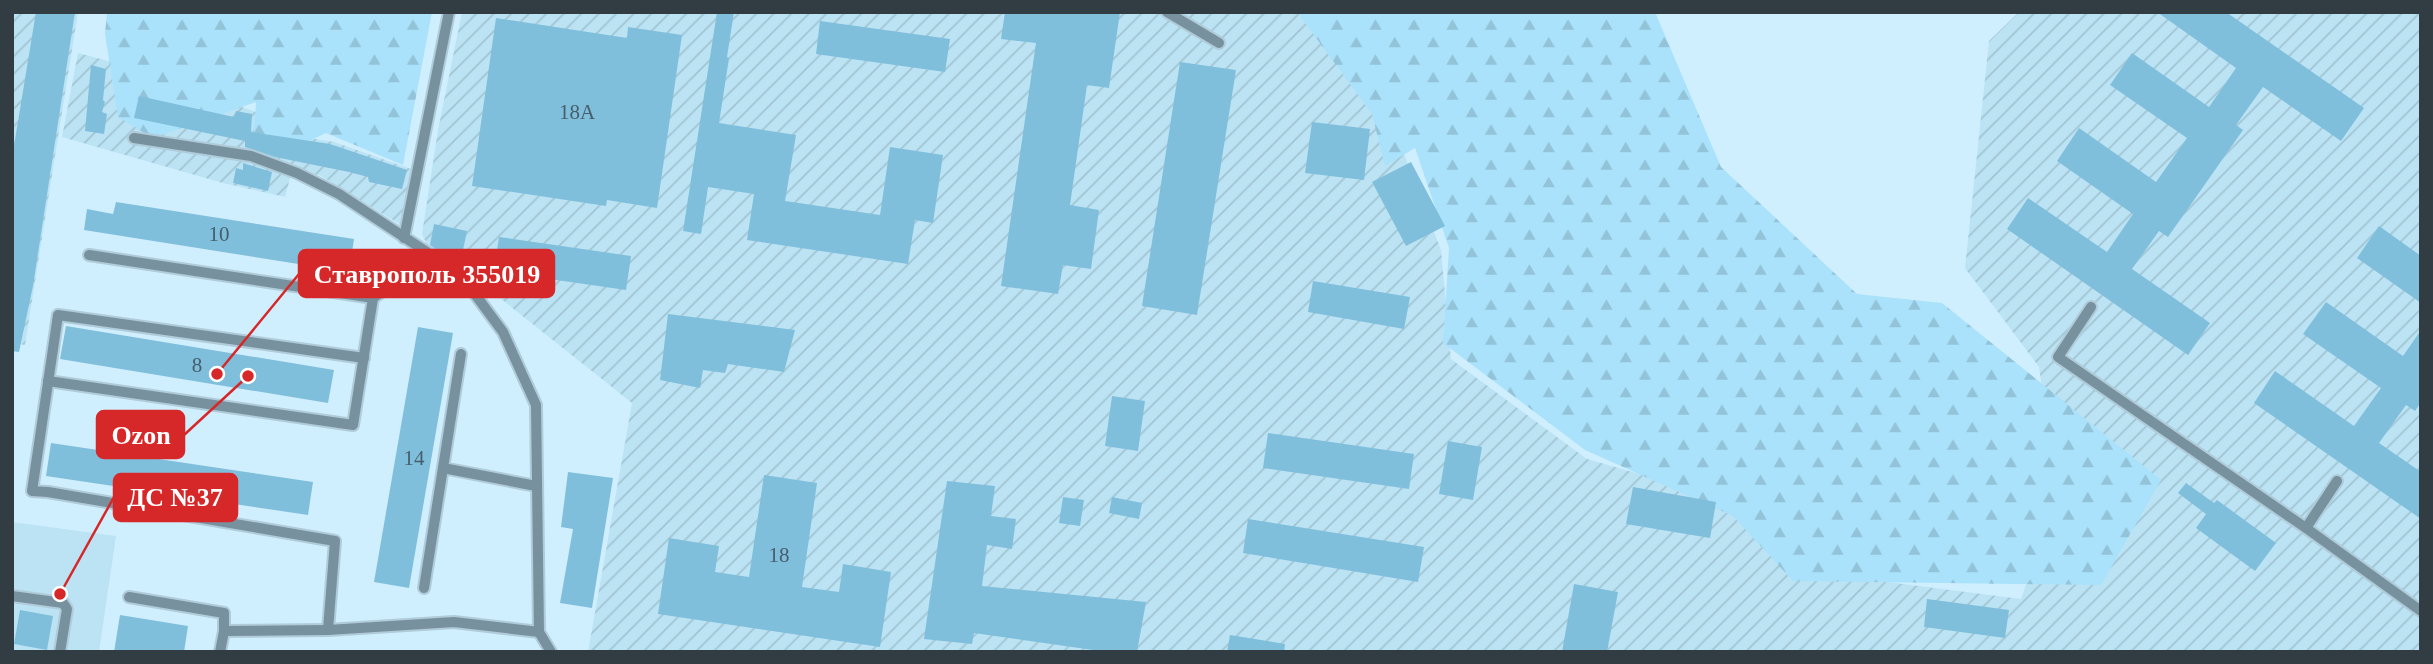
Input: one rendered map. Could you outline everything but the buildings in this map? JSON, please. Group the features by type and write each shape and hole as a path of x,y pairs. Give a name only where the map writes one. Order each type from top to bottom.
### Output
{"lane":[{"path":"404,237 449,12"},
{"path":"1167,12 1219,43"},
{"path":"134,138 251,156 297,173 339,194 460,274 503,332 536,405 539,632 551,652"},
{"path":"89,255 373,298 413,270 460,274"},
{"path":"48,381 353,425 373,298"},
{"path":"2091,307 2058,358 2306,528 2421,611"},
{"path":"328,630 335,541 32,491 58,315 364,358"},
{"path":"424,588 461,354"},
{"path":"443,468 536,486"},
{"path":"2306,528 2337,481"},
{"path":"12,596 63,603 67,608 60,652"},
{"path":"129,597 224,613 220,652"},
{"path":"224,631 328,630 454,622 539,632"}],"shaded area":[{"path":"12,12 78,12 25,345 12,343"},
{"path":"462,12 1310,12 1396,133 1441,250 1451,359 1587,459 1741,503 1793,570 2021,599 2057,493 2039,367 1965,268 1989,41 2019,12 2421,12 2421,652 588,652 632,403 486,287 485,261 429,249 422,234 438,130"},
{"path":"78,53 116,63 259,113 258,130 334,142 411,169 401,225 321,176 293,167 285,197 223,183 62,137"},
{"path":"12,522 116,536 99,652 12,652"}],"green space":[{"path":"107,12 432,12 403,165 326,133 272,159 253,143 256,102 153,138 118,117 105,34"},
{"path":"1301,12 1655,12 1721,167 1857,294 1942,303 2161,480 2101,585 1793,581 1733,516 1585,450 1443,343 1449,248 1415,148 1385,166 1372,114 1300,16"}],"place":[{"name":"Ставрополь 355019","path":"217,374"},
{"name":"Ozon","path":"248,376"},
{"name":"ДС №37","path":"60,594"}]}
